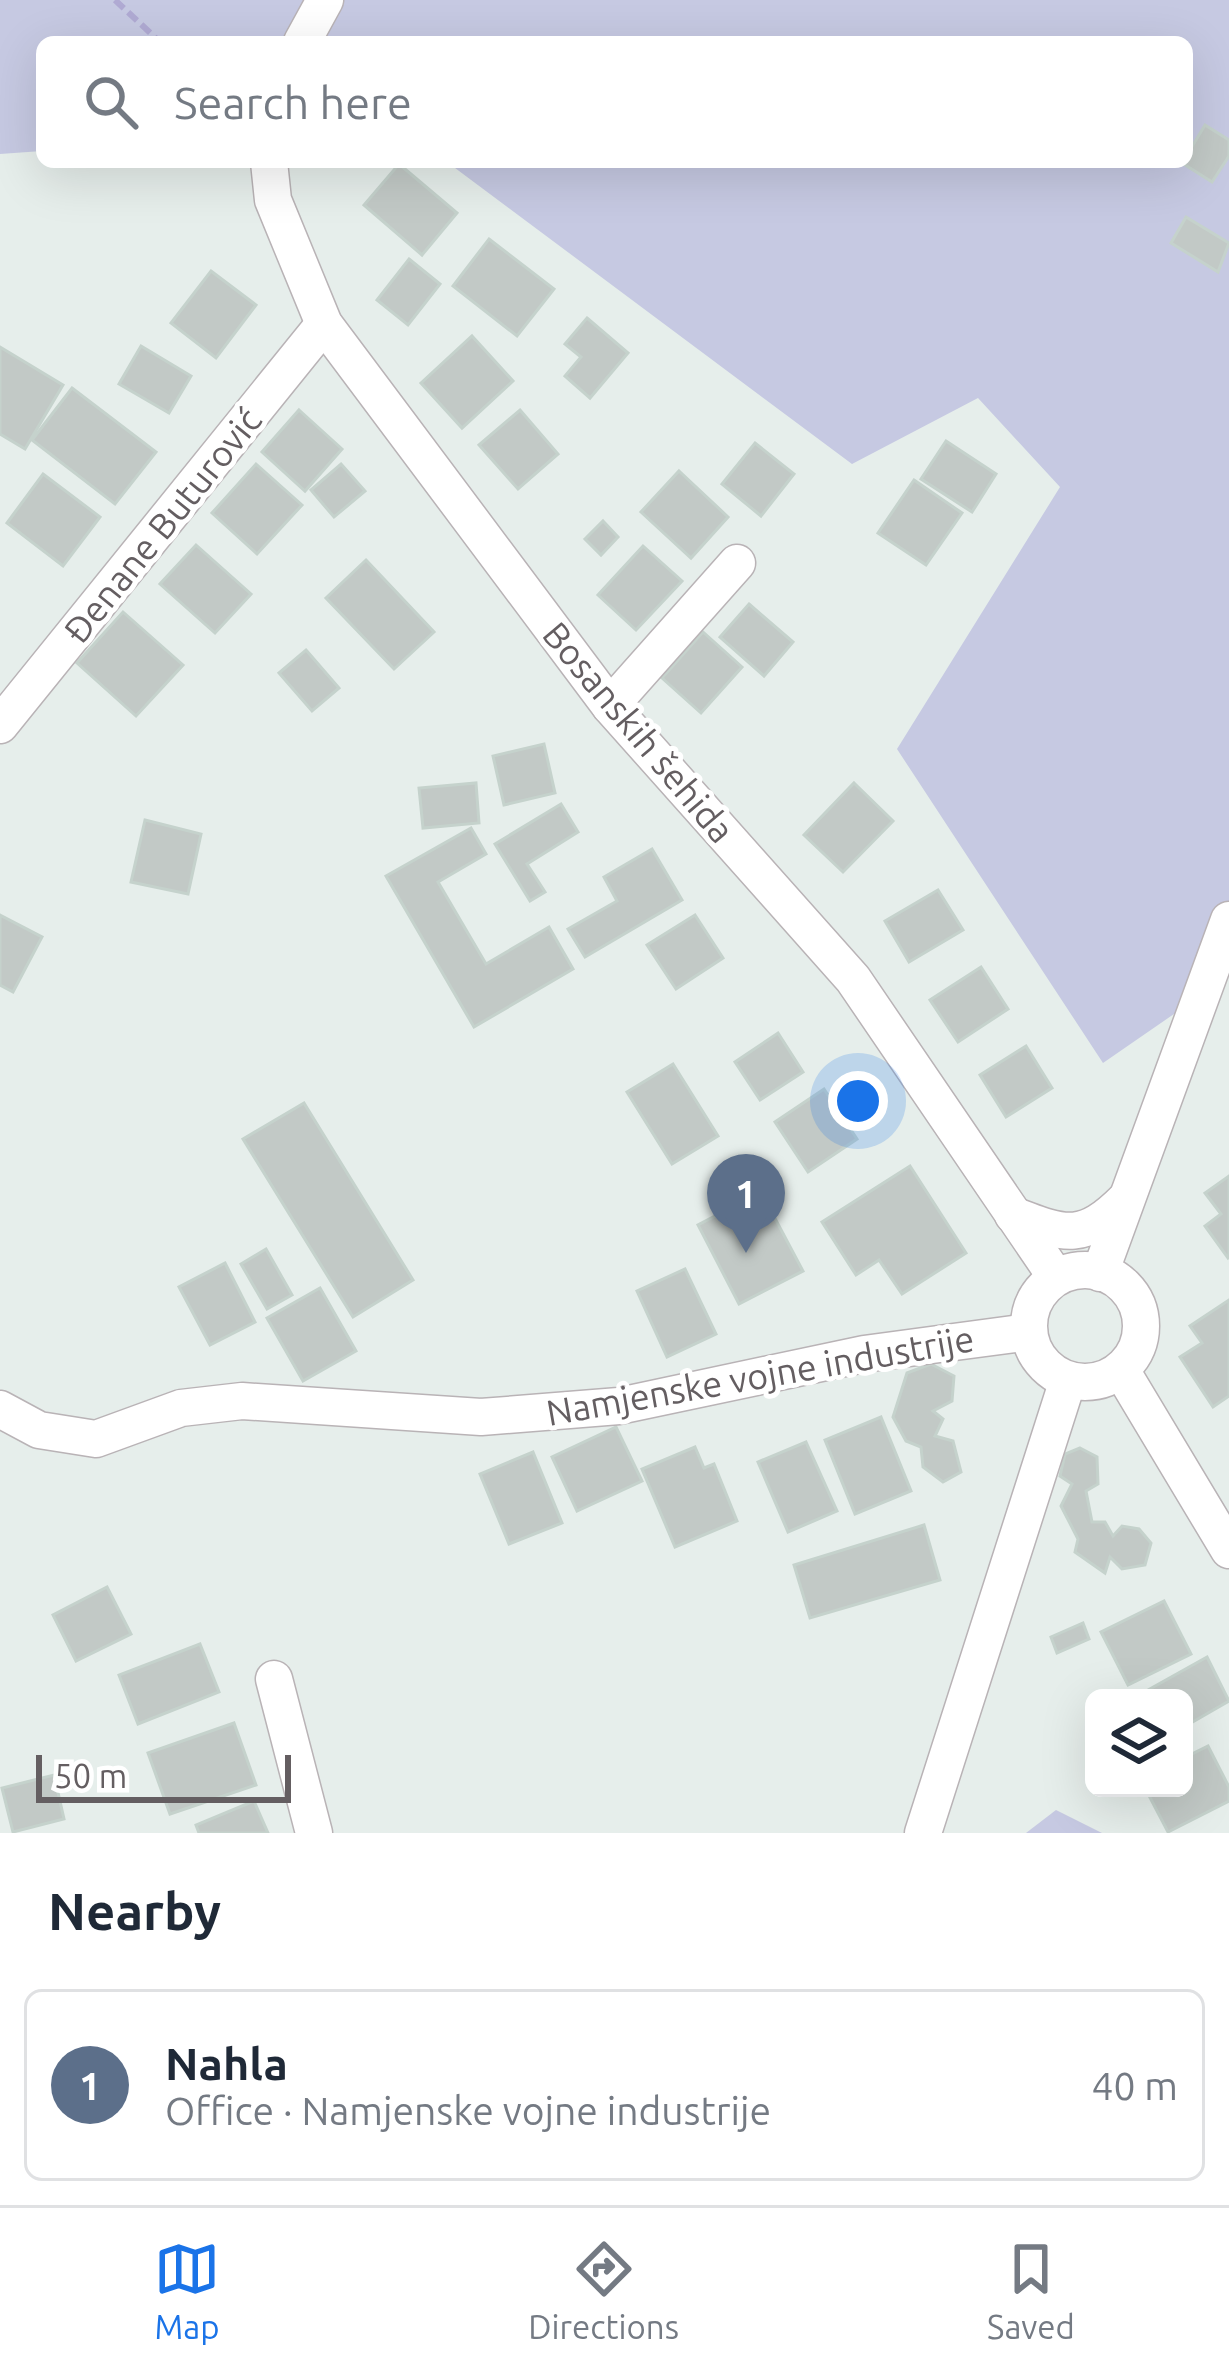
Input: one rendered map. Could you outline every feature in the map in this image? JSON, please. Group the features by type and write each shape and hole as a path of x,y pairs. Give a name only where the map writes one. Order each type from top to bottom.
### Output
{"street":[{"path":"305,36 325,0"},
{"name":"Bosanskih šehida","path":"270,168 273,200 324,324 610,706 853,979 1056,1277"},
{"name":"Đenane Buturović","path":"0,725 324,324"},
{"path":"610,706 737,563"},
{"path":"1100,1273 1229,920"},
{"path":"1013,1215 1048,1228 1098,1227 1128,1196"},
{"path":"1073,1271 1100,1273 1125,1286 1141,1320 1133,1356 1105,1379 1068,1380 1038,1358 1029,1332 1032,1305 1056,1277 1073,1271"},
{"name":"Namjenske vojne industrije","path":"0,1409 39,1430 96,1439 181,1408 242,1402 481,1417 620,1406 864,1354 1029,1332"},
{"path":"1120,1370 1229,1550"},
{"path":"923,1833 1068,1380"},
{"path":"1045,1449 1075,1414 1099,1405 1124,1404 1150,1418"},
{"path":"274,1679 314,1833"}],"path":[{"path":"116,0 154,36"}],"shaded area":[{"path":"0,0 1229,0 1229,976 1103,1063 897,749 1060,487 978,398 852,464 455,168 1193,168 1193,36 36,36 36,151 0,154"},
{"path":"1056,1810 1102,1833 1026,1833"}],"building":[{"path":"1205,125 1229,140 1229,156 1212,182 1190,168 1193,145"},
{"path":"396,168 404,168 457,213 422,255 364,205"},
{"path":"1186,217 1229,243 1218,272 1171,243"},
{"path":"489,239 554,289 517,336 453,286"},
{"path":"409,259 440,284 408,325 377,300"},
{"path":"211,271 256,305 216,358 171,323"},
{"path":"587,318 628,353 590,398 565,376 581,357 565,344"},
{"path":"472,336 513,381 462,428 421,383"},
{"path":"141,346 191,376 169,413 119,384"},
{"path":"0,347 63,385 25,449 0,434"},
{"path":"72,388 156,452 115,504 32,440"},
{"path":"299,410 342,449 305,491 262,452"},
{"path":"520,410 558,454 518,489 479,445"},
{"path":"946,441 996,474 972,512 921,479"},
{"path":"755,443 794,474 761,516 722,484"},
{"path":"256,464 302,505 257,554 212,513"},
{"path":"341,464 365,491 334,517 311,490"},
{"path":"679,471 728,517 691,558 641,512"},
{"path":"43,474 100,517 63,566 7,523"},
{"path":"914,480 962,513 926,565 878,533"},
{"path":"603,521 618,537 601,555 585,539"},
{"path":"196,545 251,594 215,633 160,584"},
{"path":"643,546 682,581 636,630 598,595"},
{"path":"366,560 434,632 394,669 326,598"},
{"path":"749,604 793,642 764,676 720,637"},
{"path":"123,612 183,665 136,716 77,663"},
{"path":"703,632 742,667 701,713 662,678"},
{"path":"306,650 339,688 312,711 279,673"},
{"path":"544,744 555,793 504,805 493,756"},
{"path":"476,783 479,823 423,828 419,788"},
{"path":"854,783 893,821 843,872 804,835"},
{"path":"561,804 578,832 527,864 545,892 530,901 495,844"},
{"path":"145,820 201,834 188,894 131,882"},
{"path":"471,828 486,854 438,882 486,964 549,927 573,969 474,1027 386,876"},
{"path":"652,849 682,900 585,957 568,929 617,901 604,877"},
{"path":"938,890 963,930 909,962 885,921"},
{"path":"0,915 42,937 13,992 0,985"},
{"path":"695,915 723,958 676,989 647,945"},
{"path":"981,967 1008,1009 958,1042 930,1000"},
{"path":"778,1033 803,1072 760,1100 735,1062"},
{"path":"1026,1046 1052,1088 1006,1117 980,1075"},
{"path":"673,1064 718,1136 672,1164 627,1092"},
{"path":"824,1089 857,1139 808,1172 775,1122"},
{"path":"304,1103 413,1280 353,1317 243,1139"},
{"path":"910,1166 966,1253 902,1294 879,1260 856,1275 822,1222"},
{"path":"1229,1176 1228,1258 1205,1226 1221,1214 1205,1193"},
{"path":"761,1192 803,1271 739,1304 698,1225"},
{"path":"266,1249 292,1295 267,1309 241,1264"},
{"path":"225,1263 255,1322 210,1345 179,1287"},
{"path":"685,1269 716,1334 667,1357 637,1291"},
{"path":"320,1288 356,1351 303,1381 267,1318"},
{"path":"1229,1300 1229,1396 1213,1407 1180,1357 1202,1343 1190,1326"},
{"path":"931,1364 954,1376 952,1401 933,1411 943,1419 935,1436 953,1441 961,1472 943,1482 923,1467 921,1447 906,1441 893,1417 907,1373"},
{"path":"881,1417 911,1491 855,1514 825,1440"},
{"path":"616,1427 642,1481 577,1511 552,1457"},
{"path":"806,1442 837,1511 788,1532 758,1462"},
{"path":"695,1447 704,1468 714,1464 737,1521 675,1547 642,1469"},
{"path":"1080,1448 1097,1457 1098,1484 1086,1491 1092,1522 1105,1522 1113,1536 1122,1526 1139,1529 1151,1543 1145,1565 1122,1569 1110,1557 1105,1573 1075,1552 1078,1539 1061,1506 1072,1484 1060,1476 1065,1454"},
{"path":"533,1452 562,1523 509,1544 480,1474"},
{"path":"924,1525 940,1580 810,1618 794,1565"},
{"path":"107,1587 131,1634 76,1661 53,1615"},
{"path":"1164,1601 1191,1654 1128,1685 1101,1632"},
{"path":"1083,1623 1089,1639 1057,1653 1051,1637"},
{"path":"200,1644 219,1692 138,1724 119,1675"},
{"path":"1207,1657 1229,1701 1193,1722 1193,1689 1150,1689"},
{"path":"234,1723 256,1785 170,1814 148,1753"},
{"path":"1208,1746 1229,1787 1229,1801 1168,1832 1150,1797 1193,1797 1193,1754"},
{"path":"54,1775 64,1819 13,1832 2,1788"},
{"path":"254,1801 268,1833 199,1833 196,1825"}],"place":[{"name":"Nahla","path":"746,1253"}]}
